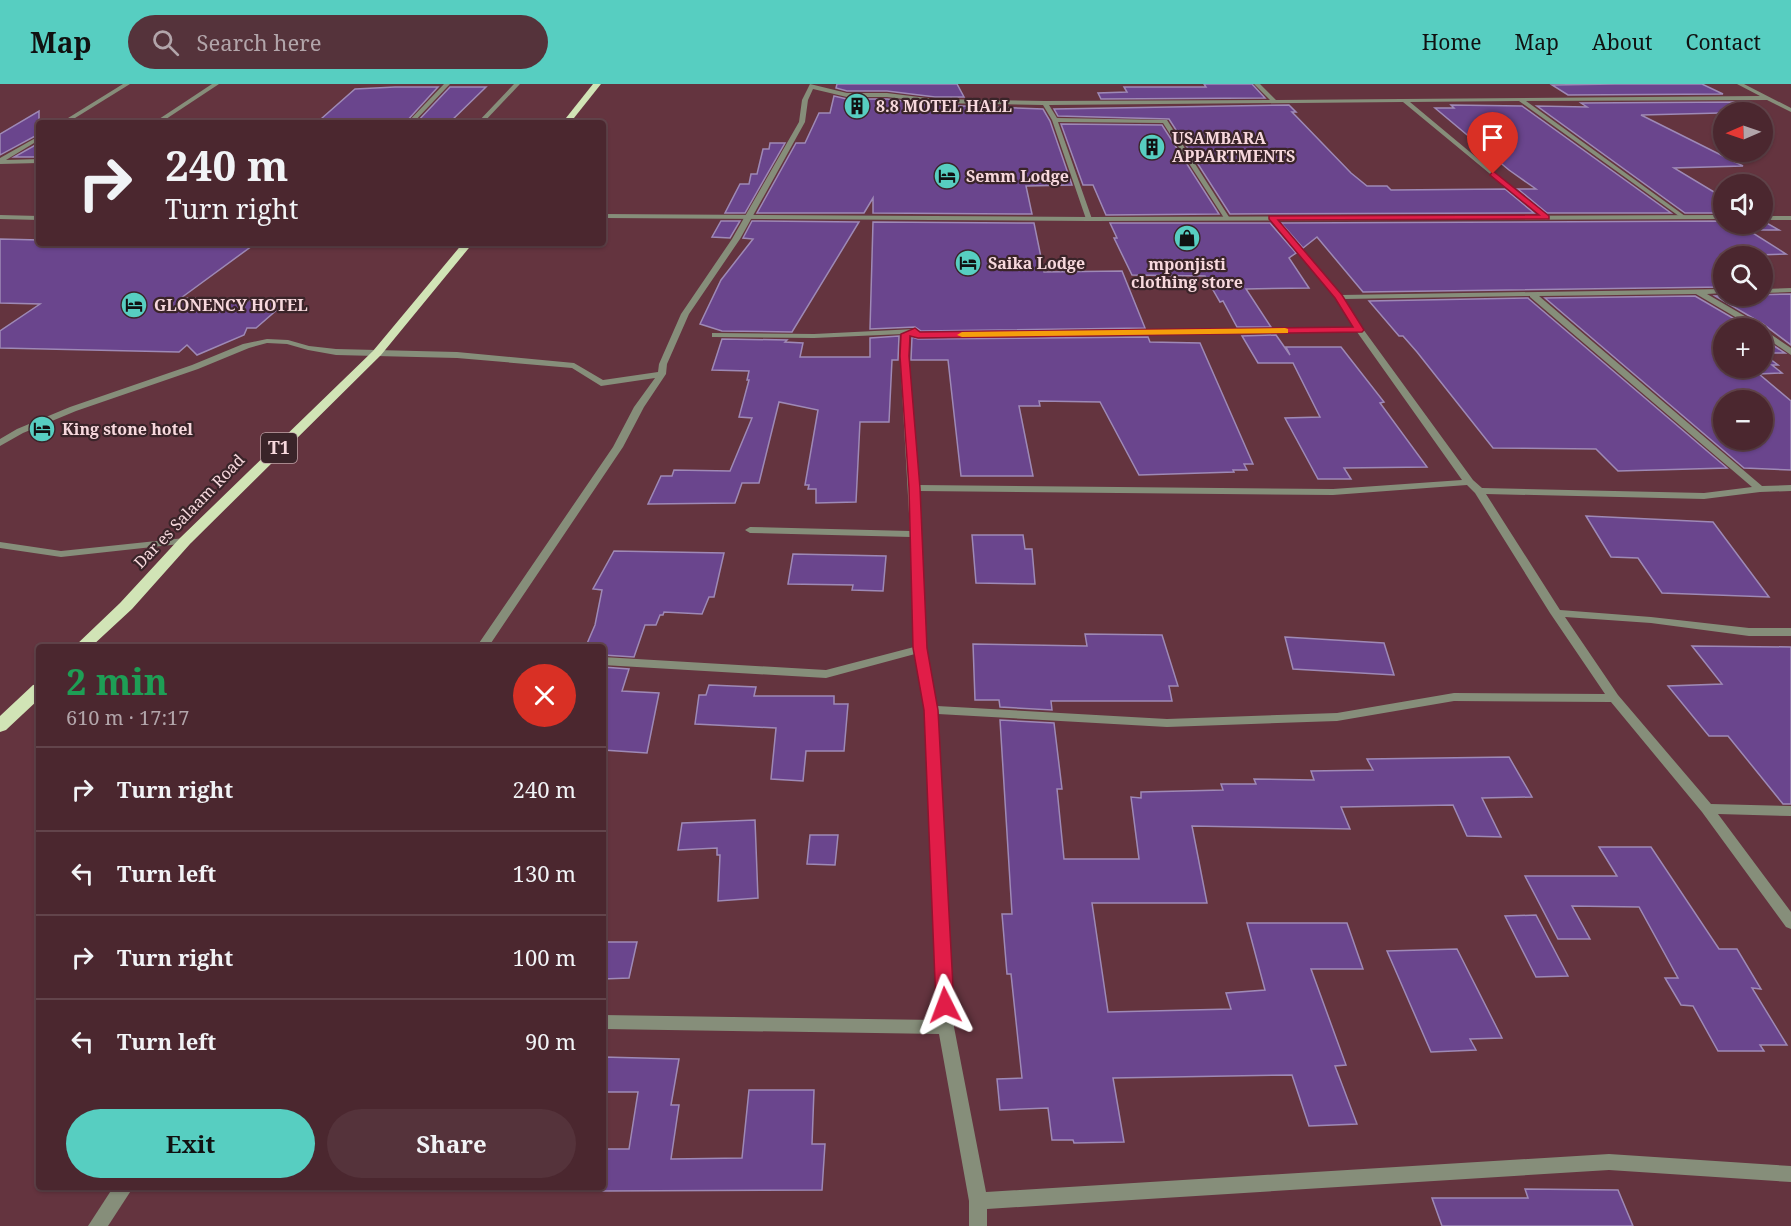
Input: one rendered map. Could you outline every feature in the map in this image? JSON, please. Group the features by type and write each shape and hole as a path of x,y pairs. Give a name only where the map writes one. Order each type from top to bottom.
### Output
{"highway":[{"path":"568,120 597,84"},
{"name":"Dar es Salaam Road","path":"85,644 126,606 185,541 377,352 465,246"},
{"path":"0,726 36,691"}],"street":[{"path":"68,120 127,84"},
{"path":"161,120 216,84"},
{"path":"413,120 447,84"},
{"path":"483,120 517,84"},
{"path":"1257,84 1273,100"},
{"path":"1740,84 1791,110"},
{"path":"485,644 613,456 639,407 662,374 663,364 685,314 736,239 802,122 806,100 812,86 847,95 886,95 935,101 1045,103 1768,98"},
{"path":"1404,100 1546,218"},
{"path":"1521,100 1683,217"},
{"path":"1045,103 1055,120 1089,219"},
{"path":"1055,120 1165,121 1226,217"},
{"path":"0,161 36,140"},
{"path":"0,161 36,161"},
{"path":"606,216 1089,219 1713,217"},
{"path":"0,217 36,218"},
{"path":"1272,218 1339,297 1359,330 1474,487 1614,698 1707,809 1791,923"},
{"path":"1773,218 1791,218"},
{"path":"1773,291 1791,290"},
{"path":"1698,291 1743,318"},
{"path":"1339,297 1713,291"},
{"path":"1533,295 1760,489"},
{"path":"715,335 814,336 915,331 918,335 1359,330"},
{"path":"908,332 904,339 904,356 914,488 920,648 931,710 946,1027 978,1202 978,1226"},
{"path":"1773,339 1791,352"},
{"path":"0,443 20,431 73,409 195,367 246,346 267,341 288,342 336,352 457,355 574,366 601,383 662,374"},
{"path":"914,488 1333,492 1474,487 1704,496 1760,489 1791,488"},
{"path":"750,530 914,534"},
{"path":"0,545 61,554 185,541"},
{"path":"1556,613 1651,620 1749,632 1791,632"},
{"path":"606,661 826,674 920,648"},
{"path":"931,710 1167,723 1337,717 1454,697 1614,698"},
{"path":"1707,809 1791,811"},
{"path":"606,1022 946,1027"},
{"path":"978,1202 1609,1162 1791,1174"},
{"path":"97,1226 122,1190"}],"building":[{"path":"837,84 957,84 964,97 935,97 887,91 847,91 836,88"},
{"path":"1204,84 1252,84 1265,98 1101,99 1098,93 1127,92 1124,87 1206,87"},
{"path":"1702,84 1723,94 1568,95 1552,85"},
{"path":"438,87 408,120 321,119 355,89"},
{"path":"450,87 486,87 452,120 419,120"},
{"path":"834,96 847,99 887,99 935,105 1043,109 1050,121 1072,185 1026,186 1032,214 873,213 873,198 864,213 757,213 796,143 805,143 819,113 830,113"},
{"path":"1713,102 1713,113 1641,115 1713,151 1713,162 1735,162 1743,166 1674,168 1713,191 1713,213 1685,213 1537,106 1587,107 1581,103"},
{"path":"1289,105 1296,112 1292,112 1351,173 1367,186 1387,186 1391,190 1505,189 1534,213 1230,214 1169,119 1058,116 1054,109"},
{"path":"1451,105 1522,106 1671,213 1547,213 1518,189 1536,189 1509,170 1435,108 1454,108"},
{"path":"39,111 39,120 36,120 36,136 0,155 0,134"},
{"path":"1061,124 1162,125 1219,214 1106,215 1093,185 1083,185"},
{"path":"770,143 785,143 745,213 725,213 740,184 749,184 751,174 757,174 763,149 769,149"},
{"path":"36,145 36,157 14,157"},
{"path":"721,221 740,221 730,238 712,237"},
{"path":"752,221 859,222 792,332 722,331 700,324 721,280 753,239 743,238"},
{"path":"1713,221 1713,234 1754,234 1786,254 1773,254 1773,246 1713,246 1713,287 1363,292 1317,237 1303,248 1281,223"},
{"path":"873,222 1034,223 1044,272 1122,271 1145,328 921,331 915,327 870,329"},
{"path":"1110,223 1270,223 1296,253 1289,258 1309,288 1246,289 1271,327 1237,327 1223,301 1220,302 1205,276 1132,275 1114,238 1117,238"},
{"path":"0,239 36,240 36,246 252,246 181,298 286,302 256,328 247,328 244,335 197,355 187,345 179,352 0,348 0,331 40,304 0,303"},
{"path":"1773,294 1791,294 1791,345 1773,332 1773,318 1753,318 1732,306 1773,306"},
{"path":"1695,296 1733,318 1713,318 1713,378 1764,378 1791,401 1791,470 1744,468 1723,450 1773,450 1773,390 1713,390 1713,442 1545,298"},
{"path":"1528,298 1727,468 1618,471 1596,449 1493,448 1417,352 1403,336 1399,336 1369,301"},
{"path":"1276,335 1290,355 1286,347 1341,347 1384,402 1380,403 1427,467 1344,468 1351,479 1318,479 1285,418 1320,417 1293,363 1258,363 1242,336"},
{"path":"899,336 898,360 892,360 889,422 860,422 856,502 816,503 816,489 808,489 809,485 805,485 818,410 779,402 759,483 742,483 735,503 648,504 661,476 672,476 674,470 730,471 752,418 739,417 749,380 747,380 749,371 712,370 722,339 787,340 785,342 803,343 800,357 870,357 870,338"},
{"path":"912,337 918,339 1148,337 1150,342 1200,343 1253,464 1244,464 1247,470 1233,470 1234,472 1139,475 1100,402 1039,401 1040,406 1019,406 1033,476 961,476 948,360 911,360"},
{"path":"1773,345 1785,353 1773,353"},
{"path":"1773,366 1782,373 1773,373"},
{"path":"1586,516 1713,522 1769,597 1662,593 1638,558 1611,557"},
{"path":"972,535 1023,535 1025,549 1032,549 1035,584 976,583"},
{"path":"614,551 724,553 714,597 709,597 702,614 664,612 660,615 656,625 645,625 634,657 606,655 606,644 587,644 595,625 602,590 593,589"},
{"path":"793,554 886,556 883,591 852,590 853,585 788,584"},
{"path":"1085,634 1162,635 1178,686 1169,686 1172,701 1051,701 1052,710 1000,707 999,700 975,700 973,644 1087,646"},
{"path":"1285,637 1384,643 1394,675 1293,669"},
{"path":"1692,646 1791,647 1791,804 1783,804 1728,736 1709,736 1668,686 1722,684"},
{"path":"606,667 629,669 622,691 659,693 647,753 606,750"},
{"path":"709,685 756,687 754,696 834,696 834,704 848,704 844,751 806,751 803,781 771,779 776,728 695,724 699,695 706,695"},
{"path":"1000,720 1054,723 1062,789 1057,789 1064,859 1139,859 1131,797 1141,798 1141,792 1223,790 1221,784 1256,784 1254,779 1314,780 1311,771 1373,770 1367,759 1509,757 1532,797 1482,798 1501,837 1467,836 1453,805 1341,807 1350,829 1192,826 1207,903 1092,903 1108,1012 1231,1009 1226,993 1265,990 1247,923 1347,923 1363,969 1311,969 1346,1065 1335,1066 1357,1124 1309,1126 1292,1075 1113,1078 1124,1142 1074,1143 1073,1140 1052,1140 1048,1108 1000,1110 997,1079 1022,1078 1011,974 1007,974 1002,914 1012,914"},
{"path":"755,820 758,898 718,901 720,855 717,855 717,848 678,850 682,823"},
{"path":"810,835 838,835 835,865 807,864"},
{"path":"1599,847 1651,847 1719,949 1737,949 1761,989 1752,988 1787,1045 1760,1045 1764,1051 1718,1051 1693,1006 1681,1005 1665,978 1678,978 1639,907 1572,906 1590,939 1558,939 1525,876 1617,876"},
{"path":"1536,915 1568,976 1536,977 1505,916"},
{"path":"606,942 637,942 629,978 606,979"},
{"path":"1457,949 1502,1038 1470,1039 1476,1050 1431,1052 1387,951"},
{"path":"606,1057 679,1059 671,1105 679,1105 671,1159 742,1158 749,1090 814,1090 812,1144 825,1144 822,1190 603,1191 606,1190 606,1149 629,1149 638,1092 606,1092"},
{"path":"1525,1189 1618,1190 1633,1226 1442,1226 1432,1198 1528,1198"}],"slow traffic":[{"path":"962,335 1285,331"}],"place":[{"name":"8.8 MOTEL HALL","path":"857,106"},
{"name":"USAMBARA APPARTMENTS","path":"1152,147"},
{"name":"Semm Lodge","path":"947,176"},
{"name":"mponjisti clothing store","path":"1187,238"},
{"name":"Saika Lodge","path":"968,263"},
{"name":"GLONENCY HOTEL","path":"134,305"},
{"name":"King stone hotel","path":"42,429"}],"route":[{"path":"945,1005 931,710 920,648 914,488 904,356 906,334 915,331 918,335 1359,330 1339,297 1272,218 1546,218 1493,174"}]}
